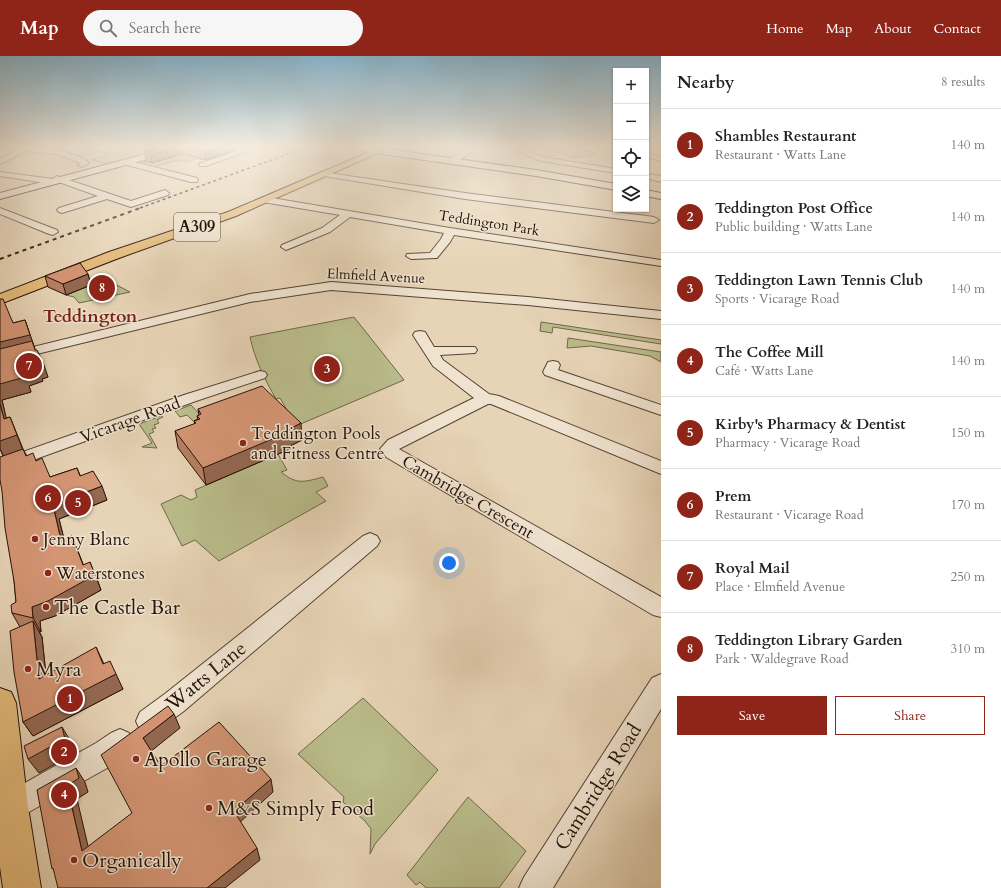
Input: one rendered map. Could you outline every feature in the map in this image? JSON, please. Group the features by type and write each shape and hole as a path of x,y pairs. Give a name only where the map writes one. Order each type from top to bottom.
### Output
{"main road":[{"name":"A309","path":"0,299 100,260 184,232 266,200 300,185"},
{"path":"0,703 10,807 22,888"}],"street":[{"path":"0,196 38,185"},
{"path":"70,185 131,204 159,193"},
{"path":"393,185 465,196 654,220"},
{"path":"649,193 661,196"},
{"path":"62,210 79,207 106,196"},
{"name":"Teddington Park","path":"266,200 450,231 661,263"},
{"path":"0,212 54,232"},
{"path":"645,212 661,228"},
{"path":"286,247 326,230 348,214"},
{"path":"411,256 433,256 446,240 450,231"},
{"name":"Elmfield Avenue","path":"0,359 250,298 331,286 528,301 661,315"},
{"path":"420,335 438,363 485,399 493,399 661,468"},
{"path":"430,350 470,350"},
{"path":"553,365 550,372 661,410"},
{"name":"Vicarage Road","path":"0,466 183,400 260,375"},
{"name":"Cambridge Crescent","path":"485,399 394,444 389,449 392,453 661,608"},
{"name":"Watts Lane","path":"10,807 106,753 175,702 370,541"},
{"name":"Cambridge Road","path":"535,888 661,686"}],"green space":[{"path":"105,279 130,292 79,303 74,297 66,295"},
{"path":"354,317 404,380 296,426 280,398 276,399 260,369 250,337"},
{"path":"541,322 661,340 661,344 553,327 552,333 540,331"},
{"path":"568,338 661,352 661,362 650,356 591,346 567,348"},
{"path":"191,405 203,418 193,421 187,415 180,417 175,411"},
{"path":"161,416 163,417 157,420 159,423 154,425 156,428 152,429 154,432 149,434 157,448 142,447 152,443 139,424"},
{"path":"278,454 287,470 281,472 292,479 296,481 306,481 323,477 328,486 316,492 326,501 219,561 195,540 182,546 161,504 181,495 191,500 197,497 195,490"},
{"path":"363,698 438,770 375,844 370,854 371,829 365,821 343,802 344,797 298,754"},
{"path":"468,797 526,851 499,888 426,888 420,882 416,885 407,875"}],"building":[{"path":"80,263 88,274 63,284 45,276"},
{"path":"0,299 3,299 13,323 25,320 30,335 0,342"},
{"path":"32,341 35,350 37,350 43,362 36,364 38,367 23,371 25,377 0,384 0,349"},
{"name":"Teddington Pools and Fitness Centre","path":"262,386 301,423 288,430 289,432 203,468 175,431 196,423 194,421 200,419 197,416 201,414 198,409"},
{"path":"0,404 4,419 10,417 17,435 0,441"},
{"path":"23,449 26,456 33,453 36,461 42,458 50,477 77,468 80,476 93,471 102,486 53,505 61,540 72,536 83,565 90,562 95,575 48,601 32,607 33,618 12,613 11,605 16,602 5,528 0,480 0,457"},
{"path":"33,621 39,679 96,647 103,664 110,661 116,674 23,722 14,672 10,631"},
{"path":"168,706 174,714 143,738 161,766 219,722 271,779 234,811 257,848 207,888 58,888 53,868 52,869 37,790 76,768 79,778 67,786 82,851 132,813 101,755"},
{"path":"62,727 65,739 28,759 24,746"}],"railway":[{"path":"140,208 204,185"},
{"path":"0,259 143,207"}],"place":[{"name":"Teddington Library Garden","path":"102,288"},
{"name":"Royal Mail","path":"29,366"},
{"name":"Teddington Lawn Tennis Club","path":"327,369"},
{"name":"Teddington Pools and Fitness Centre","path":"243,443"},
{"name":"Prem","path":"48,498"},
{"name":"Kirby's Pharmacy & Dentist","path":"78,503"},
{"name":"Jenny Blanc","path":"35,539"},
{"name":"Waterstones","path":"48,573"},
{"name":"The Castle Bar","path":"46,607"},
{"name":"Myra","path":"28,669"},
{"name":"Shambles Restaurant","path":"70,699"},
{"name":"Teddington Post Office","path":"64,752"},
{"name":"Apollo Garage","path":"136,759"},
{"name":"The Coffee Mill","path":"64,795"},
{"name":"M&S Simply Food","path":"209,808"},
{"name":"Organically","path":"74,860"}],"district":[{"name":"Teddington","path":"90,316"}]}
